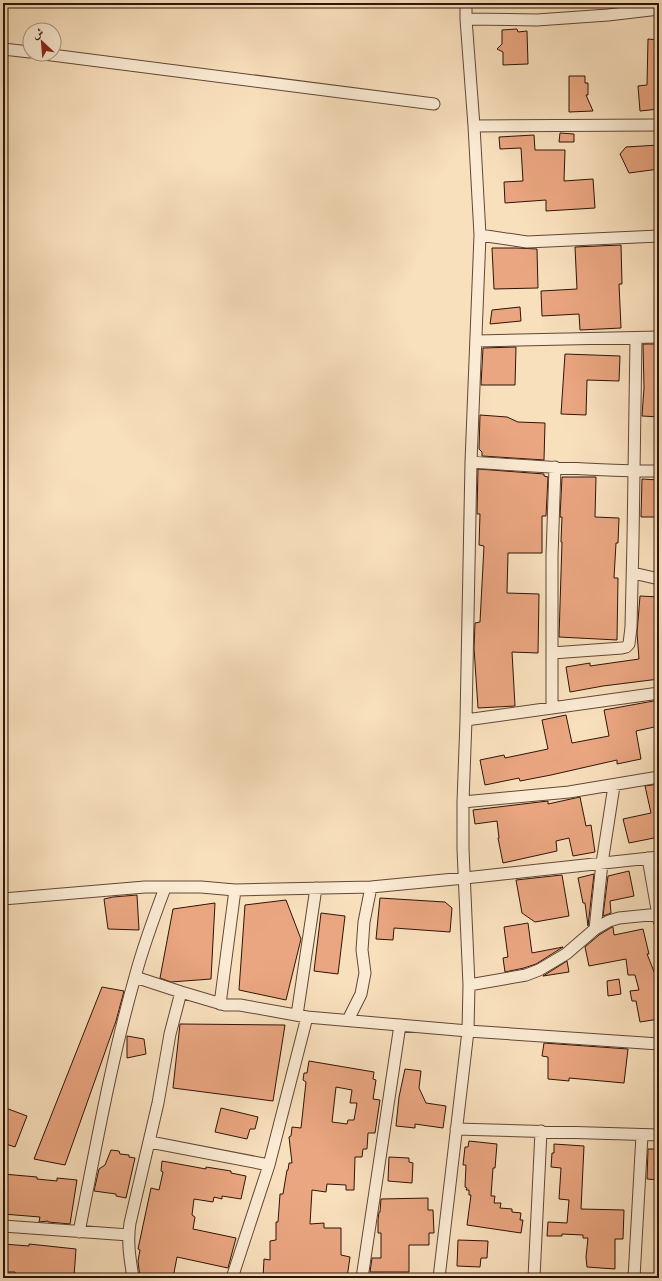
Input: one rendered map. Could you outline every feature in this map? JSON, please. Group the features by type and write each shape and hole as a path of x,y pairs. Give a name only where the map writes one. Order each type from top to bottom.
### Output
{"street":[{"path":"439,1278 468,1031 469,985 463,802 471,462 477,341 480,235 466,3"},
{"path":"466,19 537,20 608,15 659,9"},
{"path":"3,49 22,51"},
{"path":"62,56 434,104"},
{"path":"474,126 659,125"},
{"path":"480,235 527,242 659,236"},
{"path":"552,653 622,648 628,646 630,640 633,573 633,471 636,338"},
{"path":"477,341 659,338"},
{"path":"471,462 555,468 659,471"},
{"path":"552,708 552,556 555,468"},
{"path":"633,573 659,579"},
{"path":"466,720 659,693"},
{"path":"463,802 539,796 614,786 659,777"},
{"path":"595,929 602,863 614,786"},
{"path":"3,899 145,887 202,887 235,890 370,887 654,858 659,916 614,919 595,929 566,954 539,970 526,975 469,985"},
{"path":"348,1020 361,994 365,974 362,950 364,922 370,887"},
{"path":"79,1232 110,1078 135,977 165,888"},
{"path":"232,1278 269,1165 302,1016 316,888"},
{"path":"220,1004 235,890"},
{"path":"135,977 220,1004 240,1005 302,1016 468,1031 659,1044"},
{"path":"133,1278 129,1254 128,1235 150,1142 170,1034 181,992"},
{"path":"362,1278 400,1025"},
{"path":"456,1129 659,1135"},
{"path":"534,1278 541,1132"},
{"path":"634,1278 642,1135"},
{"path":"150,1142 269,1165"},
{"path":"3,1226 128,1235"}],"building":[{"path":"517,29 518,32 527,31 528,64 503,65 503,52 497,49 502,44 502,30"},
{"path":"648,39 659,40 659,109 640,111 638,86 647,85"},
{"path":"569,76 585,76 585,83 588,83 588,95 586,95 593,111 569,112"},
{"path":"560,133 574,134 574,142 559,142"},
{"path":"534,135 535,150 565,150 564,181 593,179 595,208 546,211 546,200 505,203 504,182 523,181 521,148 500,149 499,137"},
{"path":"659,145 659,169 629,173 620,154 626,147"},
{"path":"621,245 622,284 619,284 621,328 580,330 579,314 542,316 541,291 577,289 575,247"},
{"path":"492,248 537,249 538,288 494,289"},
{"path":"520,307 521,321 490,324 492,310"},
{"path":"643,344 659,344 659,417 642,416 644,388"},
{"path":"516,347 515,385 481,385 483,348"},
{"path":"565,354 620,356 619,381 587,380 586,415 561,414"},
{"path":"480,415 507,417 518,422 545,423 544,460 482,456 482,452 479,449"},
{"path":"478,469 544,474 544,476 548,477 546,516 542,516 542,553 508,553 507,593 539,594 538,653 512,652 515,706 478,708 474,648 475,623 480,622 484,546 479,545 480,514 477,514"},
{"path":"562,477 596,477 595,517 619,518 614,578 618,578 617,640 559,637 562,542 562,517 560,517"},
{"path":"642,479 659,480 658,517 641,517"},
{"path":"640,596 659,597 659,679 570,692 566,667 590,663 590,666 639,659 637,633"},
{"path":"659,700 659,726 636,731 641,759 617,764 617,760 520,781 519,778 485,785 480,760 504,755 505,758 548,749 542,720 566,715 572,743 609,736 604,710"},
{"path":"659,784 659,837 629,843 623,819 651,813 645,786"},
{"path":"580,797 586,826 591,825 595,852 573,856 569,838 556,841 557,851 503,863 498,838 497,821 475,824 473,810 548,801 548,804"},
{"path":"629,871 634,896 610,901 611,913 603,916 608,876"},
{"path":"594,874 588,926 585,903 583,903 578,878"},
{"path":"562,875 569,916 535,922 522,913 516,880"},
{"path":"137,895 139,930 108,929 104,899"},
{"path":"380,898 445,902 452,908 450,932 394,928 393,940 376,939"},
{"path":"286,900 301,939 286,1000 239,990 245,905"},
{"path":"215,903 211,979 171,982 160,978 173,909"},
{"path":"321,913 345,916 338,974 314,971"},
{"path":"528,923 532,953 563,947 536,964 505,972 503,958 508,957 504,927"},
{"path":"612,927 614,935 643,929 649,954 647,954 659,984 659,1019 640,1022 636,1001 632,1001 630,991 639,990 635,975 628,975 626,959 589,966 585,947 599,935"},
{"path":"567,961 569,972 543,976"},
{"path":"619,979 621,994 608,996 607,981"},
{"path":"102,987 124,991 116,1021 65,1165 34,1159"},
{"path":"180,1024 285,1025 273,1101 173,1088"},
{"path":"127,1036 144,1039 146,1054 127,1058"},
{"path":"544,1043 628,1049 624,1083 569,1078 569,1081 548,1079 548,1057 542,1056"},
{"path":"309,1061 374,1072 373,1079 376,1080 373,1099 380,1100 375,1133 368,1133 367,1149 363,1149 362,1157 355,1157 354,1190 346,1190 346,1185 327,1184 326,1192 312,1190 310,1224 324,1223 324,1228 341,1228 341,1255 350,1257 347,1278 317,1275 317,1278 263,1278 264,1259 270,1260 270,1241 276,1240 276,1222 278,1222 280,1194 283,1194 289,1163 292,1163 289,1137 291,1136 292,1127 301,1128 306,1082 303,1080 304,1073 307,1073","holes":["336,1087 352,1090 350,1103 357,1103 354,1120 348,1120 347,1124 332,1122"]},
{"path":"405,1069 421,1071 419,1088 426,1103 446,1106 443,1128 415,1124 415,1128 396,1126 399,1097"},
{"path":"3,1107 27,1116 15,1147 3,1143"},
{"path":"221,1108 258,1117 255,1129 250,1129 247,1139 215,1132"},
{"path":"469,1141 497,1144 495,1168 493,1168 491,1196 495,1196 494,1203 501,1203 500,1208 512,1209 512,1212 521,1213 520,1220 523,1220 521,1233 467,1225 471,1195 469,1195 469,1190 466,1190 467,1188 465,1187 466,1165 463,1165 465,1147 468,1147"},
{"path":"554,1144 584,1146 581,1209 624,1210 623,1239 615,1239 615,1269 587,1267 586,1257 588,1238 583,1238 583,1235 562,1234 562,1236 547,1236 548,1222 567,1223 569,1200 559,1199 561,1168 551,1167"},
{"path":"648,1149 659,1149 659,1180 647,1179"},
{"path":"111,1150 119,1151 120,1154 129,1155 129,1157 135,1158 126,1198 116,1196 116,1194 94,1191 99,1169 105,1165"},
{"path":"389,1157 409,1158 409,1162 413,1163 412,1183 388,1181"},
{"path":"162,1161 206,1169 206,1167 231,1171 231,1173 246,1176 241,1199 222,1196 222,1199 214,1197 213,1202 194,1199 192,1215 195,1217 193,1229 236,1238 228,1268 177,1257 173,1278 140,1278 138,1261 140,1250 138,1249 151,1188 159,1190 163,1172 161,1171"},
{"path":"3,1174 37,1177 37,1179 57,1181 57,1178 77,1180 70,1224 48,1221 39,1222 40,1217 3,1214"},
{"path":"428,1198 428,1210 433,1210 434,1233 429,1233 429,1245 409,1245 409,1272 370,1272 372,1258 381,1258 381,1233 378,1233 378,1220 381,1199"},
{"path":"458,1240 488,1241 487,1258 481,1258 480,1267 457,1266"},
{"path":"3,1244 29,1246 29,1244 76,1249 74,1276 45,1274 45,1277 15,1274 15,1272 3,1272"}]}
